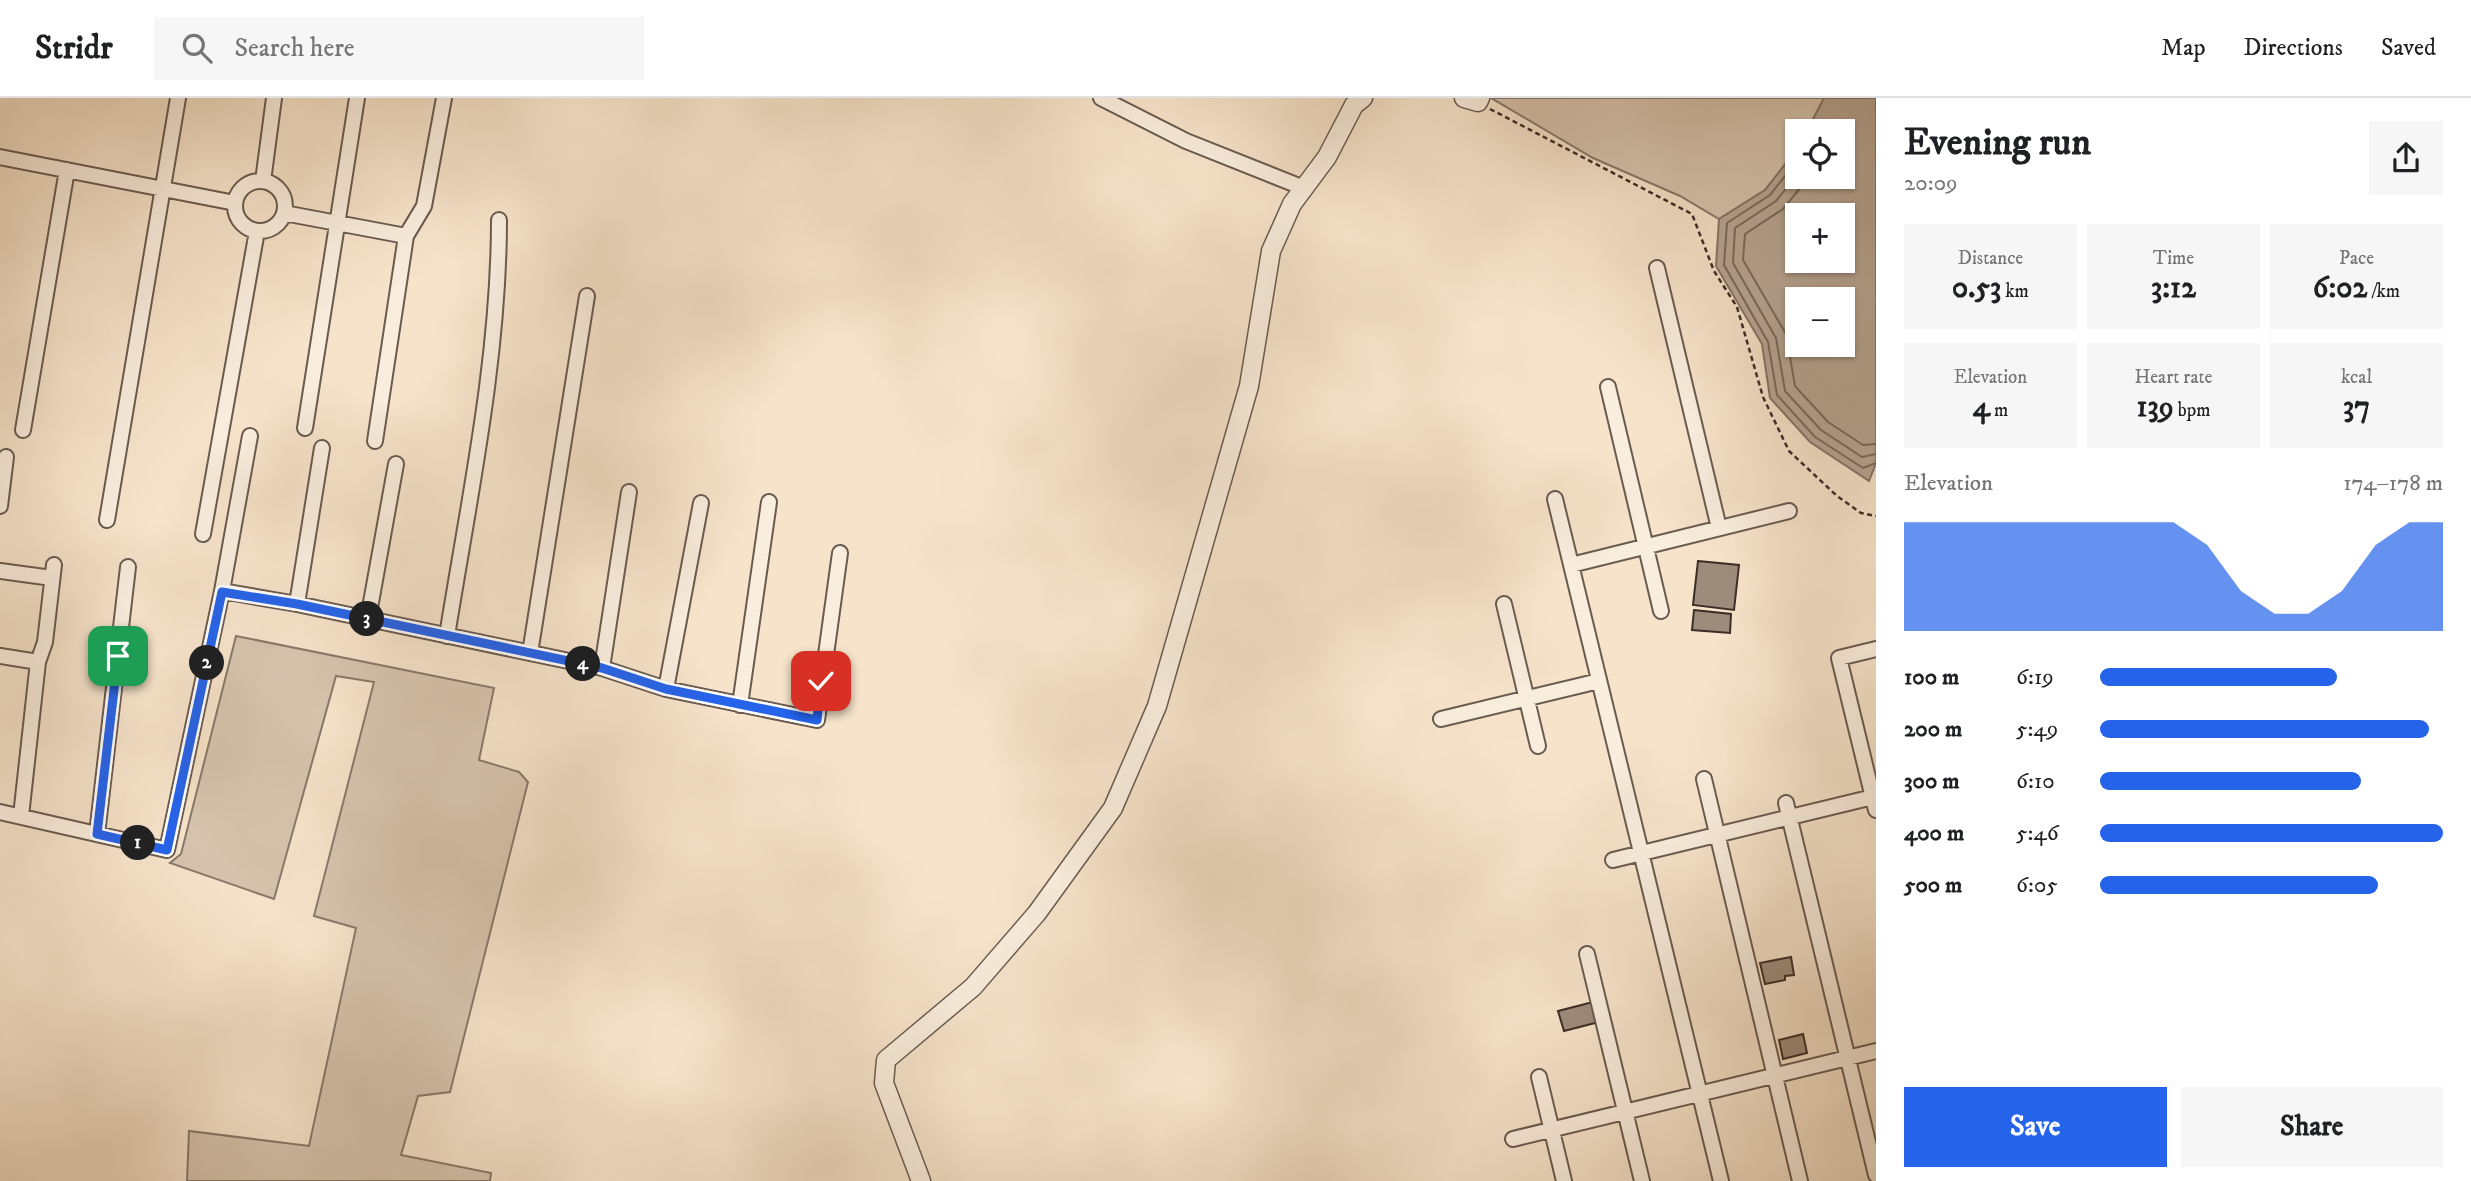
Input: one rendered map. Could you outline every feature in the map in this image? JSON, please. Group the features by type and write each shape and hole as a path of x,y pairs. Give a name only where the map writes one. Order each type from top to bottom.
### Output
{"street":[{"path":"107,520 178,98"},
{"path":"263,181 274,98"},
{"path":"305,428 357,98"},
{"path":"375,441 406,236 424,206 444,98"},
{"path":"1101,98 1186,141 1304,188"},
{"path":"921,1181 884,1083 886,1060 973,987 1037,913 1113,808 1157,706 1245,398 1270,251 1292,204 1327,157 1354,105 1363,98"},
{"path":"0,157 235,203"},
{"path":"23,430 67,170"},
{"path":"263,181 278,189 283,197 284,214 273,227 257,231 243,225 235,211 235,203 247,184 263,181"},
{"path":"284,214 406,236"},
{"path":"447,636 492,358 499,276 499,220"},
{"path":"202,534 257,231"},
{"path":"1657,268 1719,528"},
{"path":"530,653 587,296"},
{"path":"1608,387 1661,611"},
{"path":"0,812 167,850 222,592 250,436"},
{"path":"297,604 322,448"},
{"path":"0,506 6,457"},
{"path":"368,619 396,464"},
{"path":"602,668 629,492"},
{"path":"1555,499 1721,1181"},
{"path":"740,705 769,502"},
{"path":"666,689 701,503"},
{"path":"1571,565 1789,510"},
{"path":"222,592 297,604 602,668 666,689 817,720 840,553"},
{"path":"97,834 128,567"},
{"path":"0,571 53,571 45,642 38,662 21,816"},
{"path":"1504,604 1538,746"},
{"path":"1613,860 1717,835 1788,810 1874,804 1839,657 1876,649"},
{"path":"0,656 38,662"},
{"path":"1441,719 1600,681"},
{"path":"1704,779 1800,1181"},
{"path":"1788,810 1876,1175"},
{"path":"1587,954 1642,1181"},
{"path":"1513,1139 1876,1051"},
{"path":"1539,1077 1564,1181"}],"path":[{"path":"1474,99 1692,214 1714,271 1737,307 1763,397 1789,451 1836,496 1860,513 1876,516"}],"shaded area":[{"path":"1491,98 1824,98 1813,119 1785,119 1785,164 1765,190 1719,219 1680,196 1593,158"},
{"path":"236,636 494,688 479,760 519,772 528,782 450,1092 418,1096 401,1155 491,1173 490,1181 187,1181 189,1131 309,1146 356,928 314,916 374,682 336,676 274,899 170,863 181,854"}],"water":[{"path":"1824,98 1876,98 1876,463 1869,481 1810,442 1770,398 1762,344 1716,266 1719,219 1765,190 1785,164 1785,189 1855,189 1855,119 1813,119"}],"building":[{"path":"1698,561 1739,565 1734,610 1693,605"},
{"path":"1694,610 1731,614 1730,633 1692,630"},
{"path":"1791,957 1794,975 1785,976 1785,980 1765,984 1760,963"},
{"path":"1593,1002 1599,1022 1564,1031 1558,1011"},
{"path":"1803,1034 1807,1053 1783,1059 1779,1040"}],"route":[{"path":"118,656 97,834 167,850 222,592 297,604 602,668 666,689 817,720 821,681"}]}
